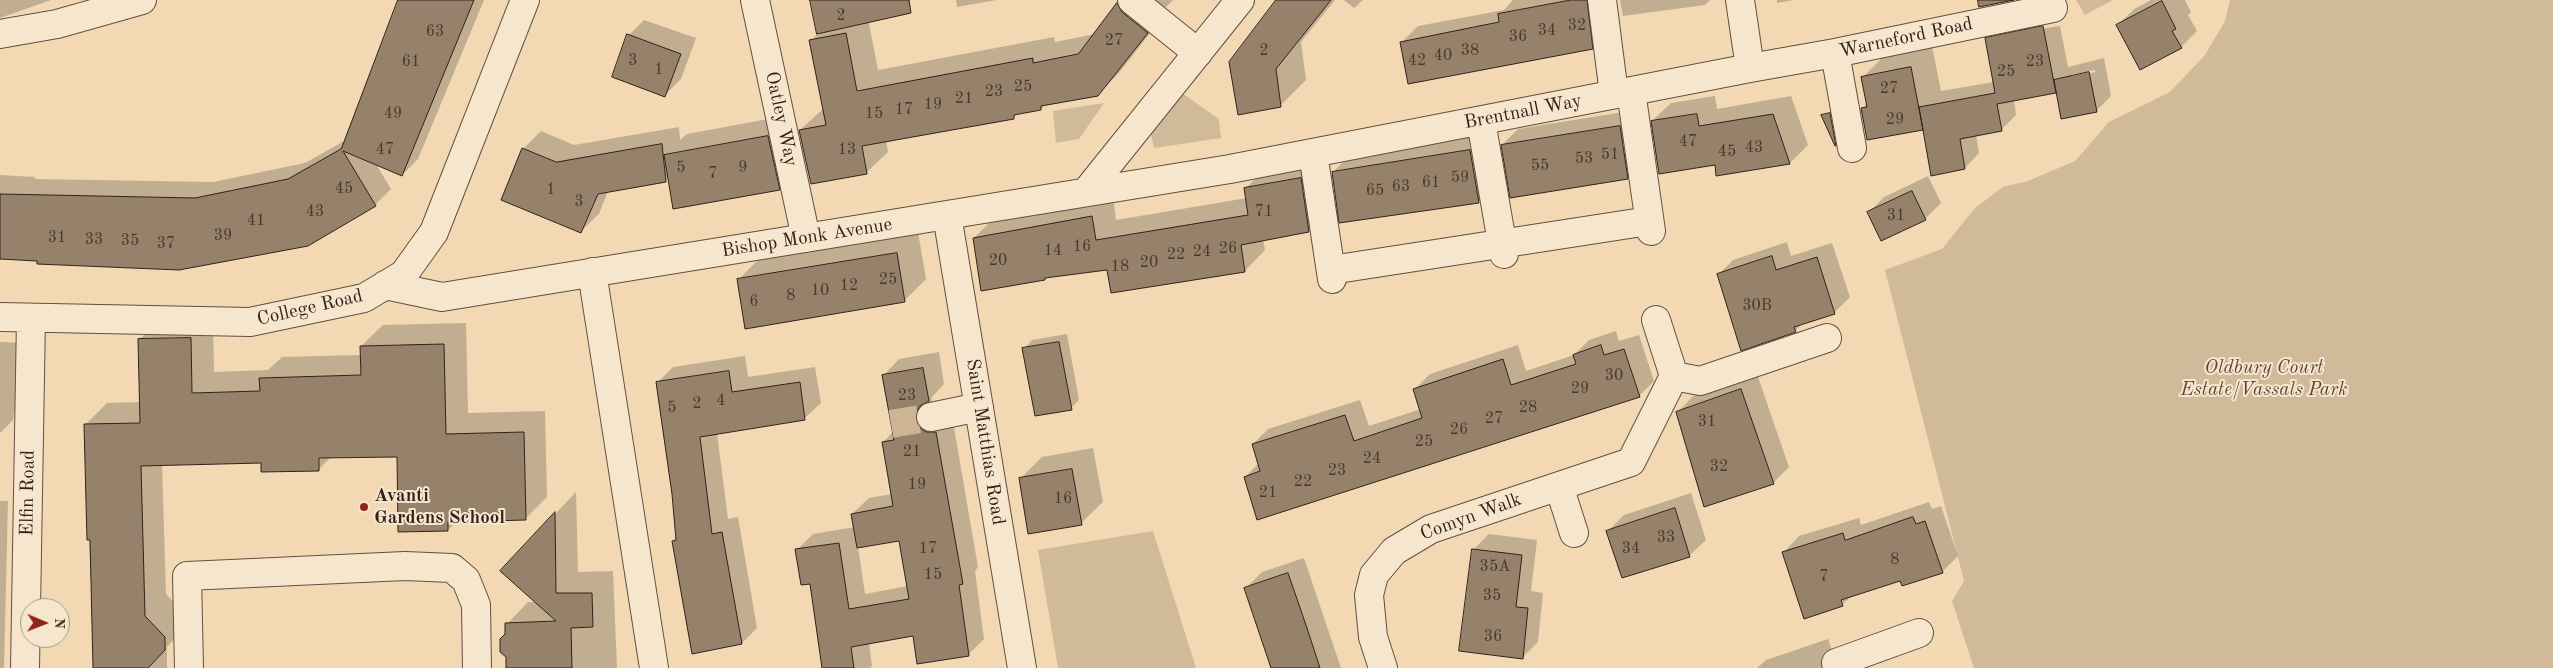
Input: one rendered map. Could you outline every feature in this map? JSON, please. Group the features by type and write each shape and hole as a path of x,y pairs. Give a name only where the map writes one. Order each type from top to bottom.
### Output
{"street":[{"path":"0,34 57,24 142,0"},
{"name":"College Road","path":"0,317 250,322 364,298 386,285 404,274 434,232 525,0"},
{"name":"Oatley Way","path":"755,0 806,238"},
{"path":"1132,0 1198,53"},
{"path":"1086,192 1240,0"},
{"path":"1312,153 1332,275 1650,226 1602,0"},
{"path":"1740,0 1750,68"},
{"name":"Warneford Road","path":"1750,68 1835,53 2052,8 2050,0"},
{"path":"1835,53 1852,148"},
{"name":"Brentnall Way","path":"1230,169 1750,68"},
{"path":"1481,121 1503,249"},
{"name":"Bishop Monk Avenue","path":"386,285 442,297 1230,169"},
{"name":"Saint Matthias Road","path":"947,215 1022,668"},
{"path":"592,272 654,668"},
{"name":"Elfin Road","path":"25,668 31,318"},
{"path":"1656,320 1674,376 1700,381 1827,338"},
{"name":"Comyn Walk","path":"1383,668 1372,636 1369,595 1374,575 1386,559 1406,542 1431,529 1631,462 1674,376"},
{"path":"931,417 979,408"},
{"path":"1559,486 1574,533"},
{"path":"189,668 187,576 405,566 452,568 466,580 476,605 477,668"},
{"path":"1836,663 1872,660 1919,633"}],"green space":[{"path":"2076,0 2113,0 2085,15"},
{"name":"Oldbury Court Estate/Vassals Park","path":"2230,0 2553,0 2553,668 1974,668 1952,601 1964,581 1885,270 1942,249 1975,208 2003,187 2028,181 2075,161 2109,122 2170,92 2205,55 2225,21"},
{"path":"1179,91 1219,119 1221,138 1154,148 1150,130"},
{"path":"1104,103 1079,139 1056,143 1053,111"},
{"path":"1153,531 1196,668 1058,668 1038,550"}],"building":[{"path":"398,0 474,0 402,176 343,151 376,206 308,246 179,270 37,264 37,261 0,259 0,194 195,198 288,179 341,149"},
{"path":"810,0 909,0 911,13 817,34"},
{"path":"1276,0 1331,0 1276,69 1281,107 1238,115 1229,62"},
{"path":"1571,0 1587,0 1593,49 1408,84 1400,42 1499,22 1498,14"},
{"path":"1978,0 2014,0 1979,7"},
{"path":"2162,1 2176,29 2172,31 2182,48 2140,70 2116,25"},
{"path":"1117,3 1122,12 1148,33 1098,96 1041,106 1041,110 1014,115 1014,119 862,146 867,174 811,184 799,130 826,125 809,40 846,33 857,91 1033,58 1033,63 1078,54"},
{"path":"2043,26 2056,93 1997,104 2002,131 1960,139 1965,169 1931,176 1919,107 1995,93 1985,38"},
{"path":"627,34 681,54 665,97 612,77"},
{"path":"1911,67 1923,130 1867,140 1861,108 1867,107 1861,77"},
{"path":"2089,72 2097,112 2061,119 2054,80"},
{"path":"1830,113 1836,146 1821,115"},
{"path":"1697,114 1699,126 1773,114 1790,164 1716,176 1715,165 1659,174 1651,121"},
{"path":"1620,126 1628,179 1510,198 1501,145"},
{"path":"768,136 780,190 673,209 664,155"},
{"path":"662,144 666,182 598,194 581,233 501,200 522,148 556,162"},
{"path":"1470,150 1479,203 1339,223 1332,172"},
{"path":"1301,178 1309,232 1241,245 1245,272 1111,293 1107,270 1045,278 1045,280 981,291 973,238 1092,216 1096,240 1248,215 1244,188"},
{"path":"1912,191 1926,220 1881,241 1867,212"},
{"path":"897,253 905,302 745,329 737,279"},
{"path":"1772,256 1776,270 1817,257 1835,314 1794,327 1796,332 1741,351 1717,274"},
{"path":"191,338 192,393 260,391 259,378 361,375 360,346 444,344 446,434 524,432 526,520 448,522 448,531 398,532 397,457 319,458 319,471 261,472 261,463 141,466 145,616 165,637 165,650 148,668 93,668 90,540 87,540 84,424 140,423 138,339"},
{"path":"1059,342 1072,410 1035,416 1022,348"},
{"path":"1601,345 1604,355 1624,349 1640,397 1257,520 1244,477 1260,471 1252,444 1345,415 1354,441 1422,418 1413,389 1503,359 1511,385 1576,364 1573,355"},
{"path":"923,368 929,401 920,406 916,413 916,420 919,427 926,432 936,432 963,584 959,585 969,656 917,664 913,636 851,647 854,668 822,668 810,584 801,585 795,549 839,543 849,609 909,599 899,541 857,548 851,514 893,506 882,442 894,440 882,375"},
{"path":"729,371 732,392 800,382 805,420 700,437 712,534 722,532 742,644 692,654 672,541 676,540 672,494 656,382"},
{"path":"1741,389 1774,484 1704,507 1676,412"},
{"path":"1072,469 1082,525 1028,534 1019,478"},
{"path":"1675,508 1690,557 1622,578 1606,531"},
{"path":"555,512 556,593 592,593 593,627 571,628 572,668 506,668 506,657 500,652 500,639 505,634 505,623 556,621 500,571"},
{"path":"1913,517 1916,524 1925,521 1943,573 1902,586 1900,581 1841,600 1843,606 1804,619 1782,552 1843,533 1845,540"},
{"path":"1472,549 1522,555 1516,607 1528,608 1523,659 1459,651"},
{"path":"1288,573 1320,668 1271,668 1244,588"}],"tunnel":[{"path":"891,424 931,417"}],"place":[{"name":"Avanti Gardens School","path":"364,507"}]}
